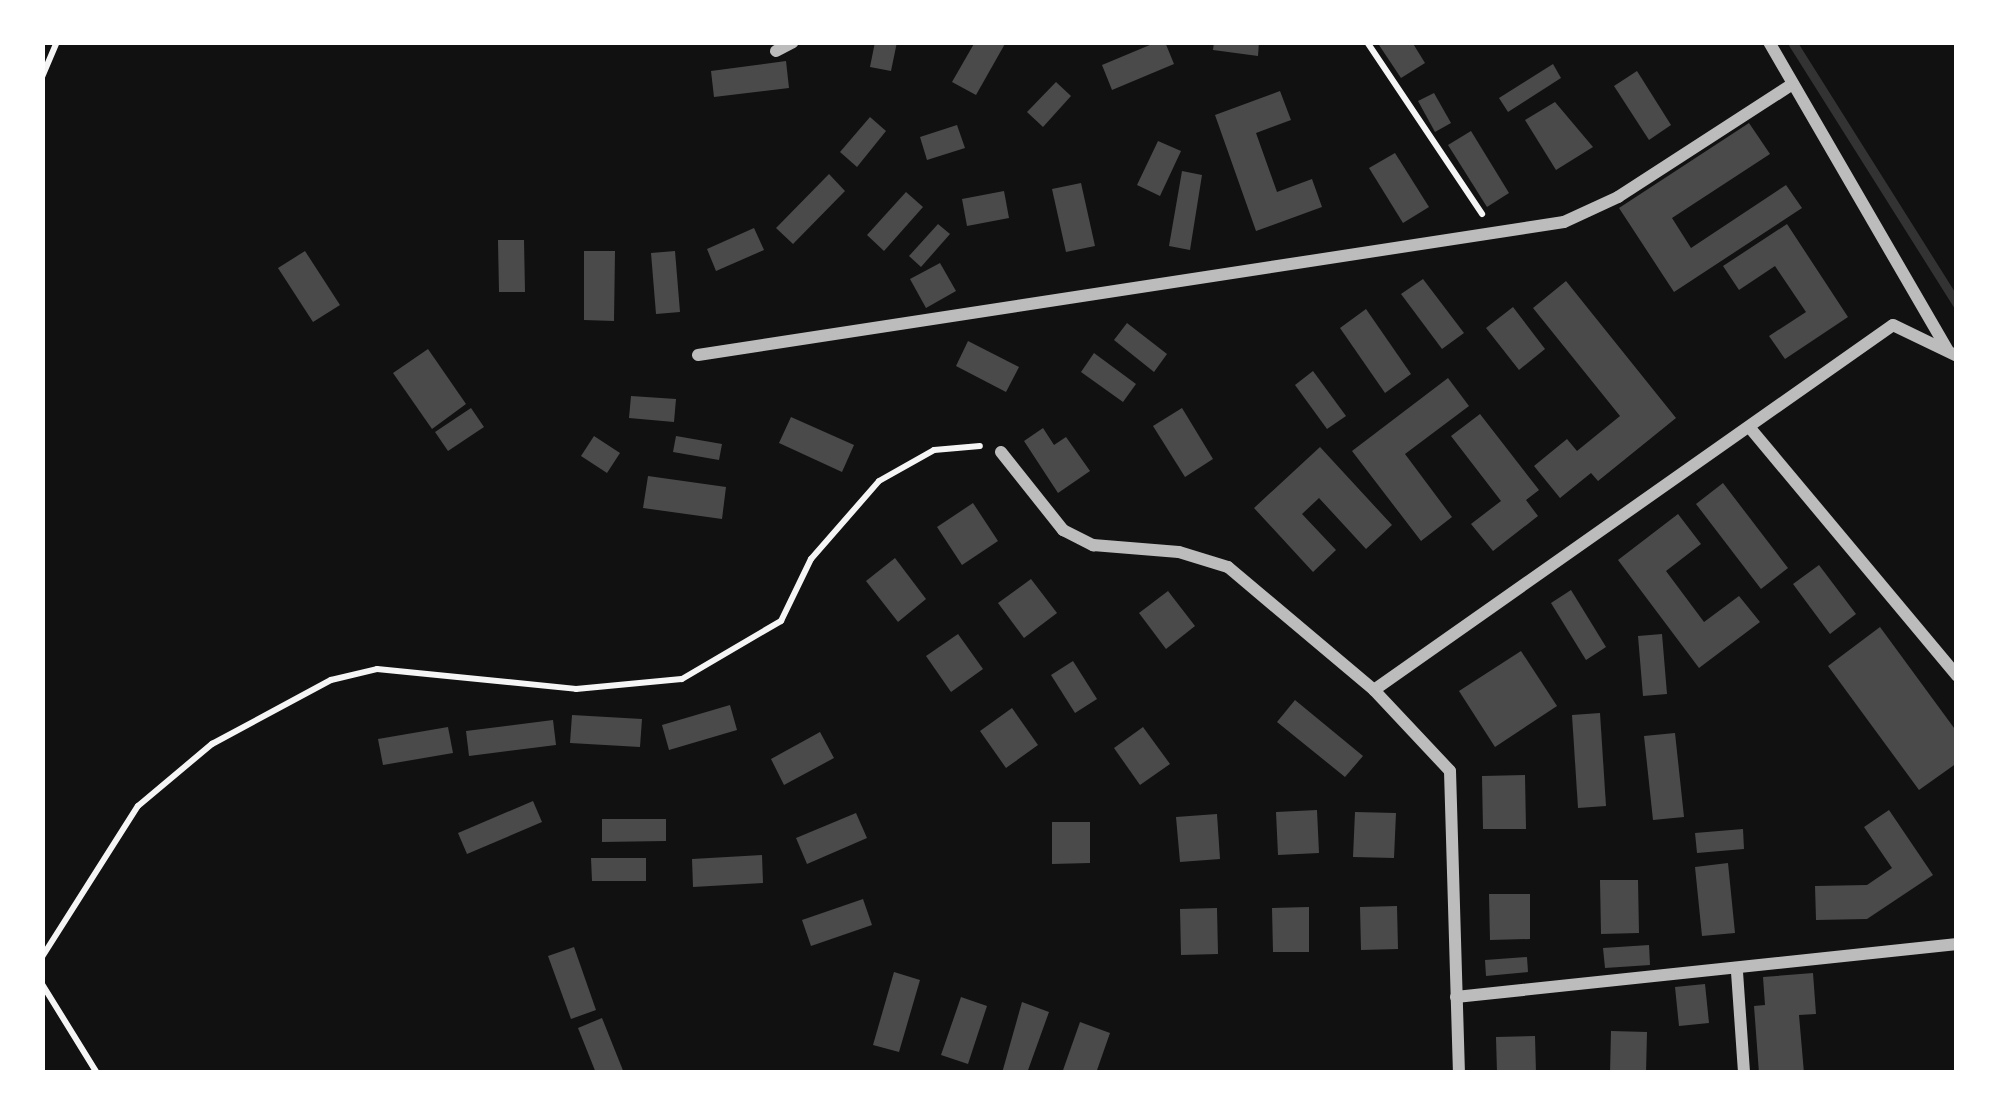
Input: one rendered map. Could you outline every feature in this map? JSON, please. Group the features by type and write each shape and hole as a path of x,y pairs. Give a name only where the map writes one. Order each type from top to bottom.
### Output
{"street":[{"path":"776,51 793,42"},
{"path":"1768,42 1953,354"},
{"path":"698,355 1498,236 1564,222 1618,197 1793,84"},
{"path":"1374,690 1893,325 1953,354"},
{"path":"1750,428 1957,676"},
{"path":"1001,452 1063,530 1093,545 1179,552 1228,567 1374,690 1450,771 1460,1073"},
{"path":"1456,997 1737,972 1957,944"},
{"path":"1737,972 1744,1073"}],"path":[{"path":"42,77 57,42"},
{"path":"1367,42 1498,236"},
{"path":"42,957 138,806 177,767 331,680 377,670 576,689 682,679 781,621 811,559 907,460 963,445 1001,452"},
{"path":"42,984 97,1073"}],"building":[{"path":"875,42 897,42 891,71 870,67"},
{"path":"975,42 1006,42 976,95 952,82"},
{"path":"1165,42 1174,64 1112,90 1102,65"},
{"path":"1214,42 1259,42 1258,56 1213,50"},
{"path":"1377,42 1412,42 1425,63 1401,78"},
{"path":"786,61 789,88 714,97 711,71"},
{"path":"1553,64 1561,78 1508,112 1499,98"},
{"path":"1637,71 1671,125 1649,140 1614,86"},
{"path":"1056,82 1071,96 1043,127 1027,112"},
{"path":"1280,91 1291,120 1256,133 1277,192 1312,179 1322,207 1256,231 1215,115"},
{"path":"1434,93 1451,123 1435,132 1418,101"},
{"path":"1555,102 1593,147 1556,170 1525,120"},
{"path":"870,117 886,131 857,167 840,152"},
{"path":"1749,123 1770,154 1672,218 1691,248 1786,185 1802,208 1674,292 1619,208"},
{"path":"957,125 965,148 927,160 920,137"},
{"path":"1471,131 1509,193 1487,207 1448,145"},
{"path":"1158,141 1181,151 1160,196 1137,185"},
{"path":"1395,153 1429,207 1403,223 1369,168"},
{"path":"1182,171 1202,175 1190,250 1169,246"},
{"path":"829,174 845,191 793,244 776,228"},
{"path":"1081,183 1095,246 1066,252 1052,189"},
{"path":"1004,191 1009,218 967,226 962,199"},
{"path":"906,192 923,207 884,251 867,235"},
{"path":"938,224 950,234 921,267 909,256"},
{"path":"1787,224 1848,317 1785,359 1769,336 1806,312 1775,266 1739,290 1723,266"},
{"path":"754,228 764,250 716,271 707,249"},
{"path":"498,240 524,240 525,292 499,292"},
{"path":"305,251 340,305 313,322 278,268"},
{"path":"584,251 615,251 614,321 584,320"},
{"path":"675,251 680,312 656,314 651,253"},
{"path":"940,263 956,291 926,308 910,279"},
{"path":"1423,279 1464,333 1442,349 1401,294"},
{"path":"1566,281 1676,418 1598,481 1591,473 1560,498 1534,466 1567,439 1577,451 1620,416 1533,308"},
{"path":"1513,307 1545,349 1519,370 1486,328"},
{"path":"1366,309 1411,374 1385,393 1340,328"},
{"path":"1127,323 1167,354 1154,372 1114,340"},
{"path":"968,341 1019,367 1006,392 956,366"},
{"path":"428,349 466,404 432,429 393,373"},
{"path":"1094,353 1136,384 1123,402 1081,372"},
{"path":"1313,371 1346,416 1327,429 1295,385"},
{"path":"1448,378 1469,406 1405,454 1452,517 1421,541 1352,451"},
{"path":"631,396 676,399 674,422 629,418"},
{"path":"471,408 484,427 448,451 435,432"},
{"path":"1182,408 1213,459 1185,477 1153,426"},
{"path":"1480,414 1539,490 1526,500 1538,516 1493,551 1471,524 1501,501 1451,436"},
{"path":"791,417 854,445 842,472 779,443"},
{"path":"1043,428 1054,445 1066,437 1090,471 1058,493 1024,441"},
{"path":"594,436 620,453 607,473 581,456"},
{"path":"676,436 722,444 719,460 673,452"},
{"path":"1320,447 1392,525 1366,549 1319,498 1302,514 1336,550 1313,572 1254,508"},
{"path":"648,476 726,487 722,519 643,508"},
{"path":"1723,483 1788,568 1761,589 1696,504"},
{"path":"973,503 998,541 962,565 937,527"},
{"path":"1678,514 1701,544 1666,571 1704,622 1739,596 1760,622 1699,668 1618,560"},
{"path":"895,558 926,599 898,622 866,581"},
{"path":"1819,565 1856,614 1830,634 1793,584"},
{"path":"1031,579 1057,613 1024,638 998,603"},
{"path":"1571,590 1606,647 1586,660 1551,603"},
{"path":"1168,591 1195,626 1166,649 1139,613"},
{"path":"1880,627 1957,732 1957,763 1919,790 1828,666"},
{"path":"958,634 983,669 951,692 926,656"},
{"path":"1662,634 1667,694 1643,696 1638,636"},
{"path":"1521,651 1557,706 1495,747 1459,691"},
{"path":"1073,661 1097,699 1075,713 1051,675"},
{"path":"1295,700 1363,756 1345,777 1277,722"},
{"path":"730,705 737,730 669,750 662,725"},
{"path":"1012,708 1038,745 1006,768 980,731"},
{"path":"1600,713 1606,806 1578,808 1572,715"},
{"path":"572,715 642,719 640,747 570,743"},
{"path":"553,720 556,745 469,756 466,731"},
{"path":"448,727 453,753 383,765 378,739"},
{"path":"1143,727 1170,764 1140,785 1114,748"},
{"path":"820,732 834,758 784,785 771,759"},
{"path":"1675,733 1684,817 1653,820 1644,736"},
{"path":"1525,775 1526,829 1483,829 1482,776"},
{"path":"533,801 542,822 467,854 458,833"},
{"path":"1317,810 1319,853 1278,855 1276,812"},
{"path":"1889,810 1933,875 1867,919 1816,920 1815,886 1867,885 1892,868 1864,827"},
{"path":"1355,812 1396,813 1394,858 1353,857"},
{"path":"856,813 867,838 807,864 796,838"},
{"path":"1217,814 1220,859 1180,862 1176,817"},
{"path":"602,819 666,819 666,841 602,842"},
{"path":"1052,822 1090,822 1090,863 1052,864"},
{"path":"1743,829 1744,849 1697,853 1695,833"},
{"path":"762,855 763,883 693,887 692,859"},
{"path":"591,858 646,858 646,881 592,881"},
{"path":"1728,863 1735,933 1702,936 1695,867"},
{"path":"1600,880 1638,880 1639,933 1601,934"},
{"path":"1489,894 1530,894 1530,939 1490,940"},
{"path":"863,899 872,925 811,946 802,920"},
{"path":"1397,906 1398,949 1361,950 1360,907"},
{"path":"1309,907 1309,952 1273,952 1272,908"},
{"path":"1217,908 1218,954 1181,955 1180,909"},
{"path":"1649,945 1650,965 1605,968 1603,948"},
{"path":"574,947 596,1010 571,1019 548,956"},
{"path":"1527,957 1528,972 1486,976 1485,960"},
{"path":"894,972 920,980 899,1052 873,1045"},
{"path":"1813,973 1816,1014 1799,1015 1804,1073 1759,1073 1754,1006 1765,1005 1763,977"},
{"path":"1705,984 1709,1023 1679,1026 1675,987"},
{"path":"961,997 987,1006 968,1064 941,1055"},
{"path":"1022,1002 1049,1012 1027,1073 1002,1073"},
{"path":"602,1018 624,1073 596,1073 578,1028"},
{"path":"1080,1022 1110,1033 1096,1073 1062,1073"},
{"path":"1611,1031 1647,1032 1646,1073 1610,1073"},
{"path":"1535,1036 1536,1073 1497,1073 1496,1037"}],"waterway":[{"path":"1792,42 1957,304"}]}
